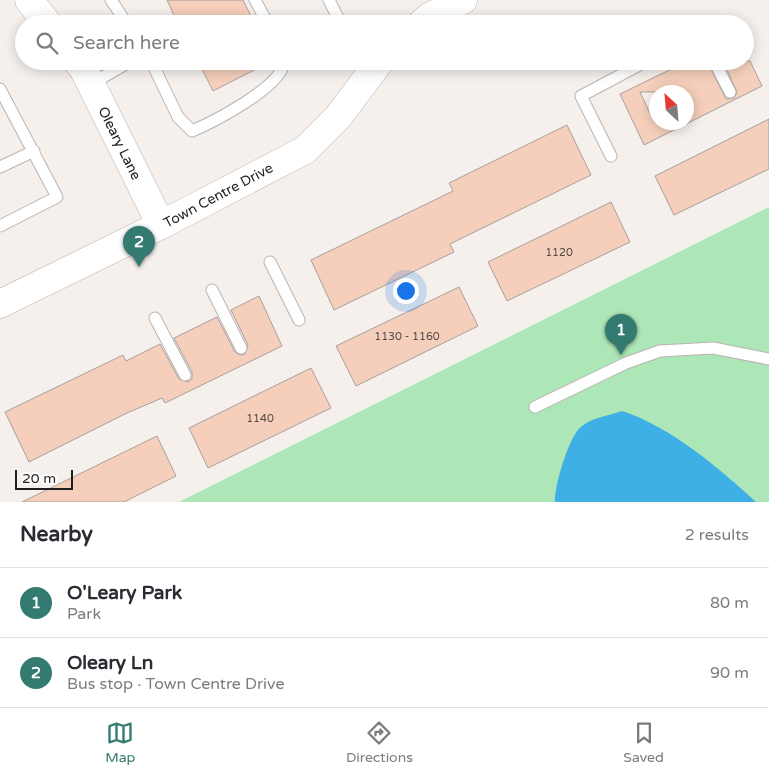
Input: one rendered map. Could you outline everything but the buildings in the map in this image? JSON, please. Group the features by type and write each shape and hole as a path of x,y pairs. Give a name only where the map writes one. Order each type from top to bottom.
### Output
{"street":[{"path":"29,0 41,15"},
{"path":"433,15 462,0"},
{"name":"Town Centre Drive","path":"0,304 161,225 305,150 338,118 371,70"},
{"name":"Oleary Lane","path":"84,73 161,225"}],"lane":[{"path":"110,0 121,15"},
{"path":"255,0 263,15"},
{"path":"329,0 336,15"},
{"path":"155,70 178,117 192,131 214,122 268,86 281,70"},
{"path":"611,156 581,96 630,70"},
{"path":"719,70 730,92"},
{"path":"0,89 57,197 0,226"},
{"path":"0,168 34,151"},
{"path":"270,262 299,320"},
{"path":"212,290 241,348"},
{"path":"155,318 184,375"},
{"path":"535,407 626,363 660,350 713,348 769,359"}],"green space":[{"path":"769,207 769,502 179,502"}],"water":[{"path":"622,411 658,427 694,450 756,502 555,502 563,462 577,431 591,421"}],"place":[{"name":"Oleary Ln","path":"139,267"},
{"name":"O'Leary Park","path":"621,355"}]}
